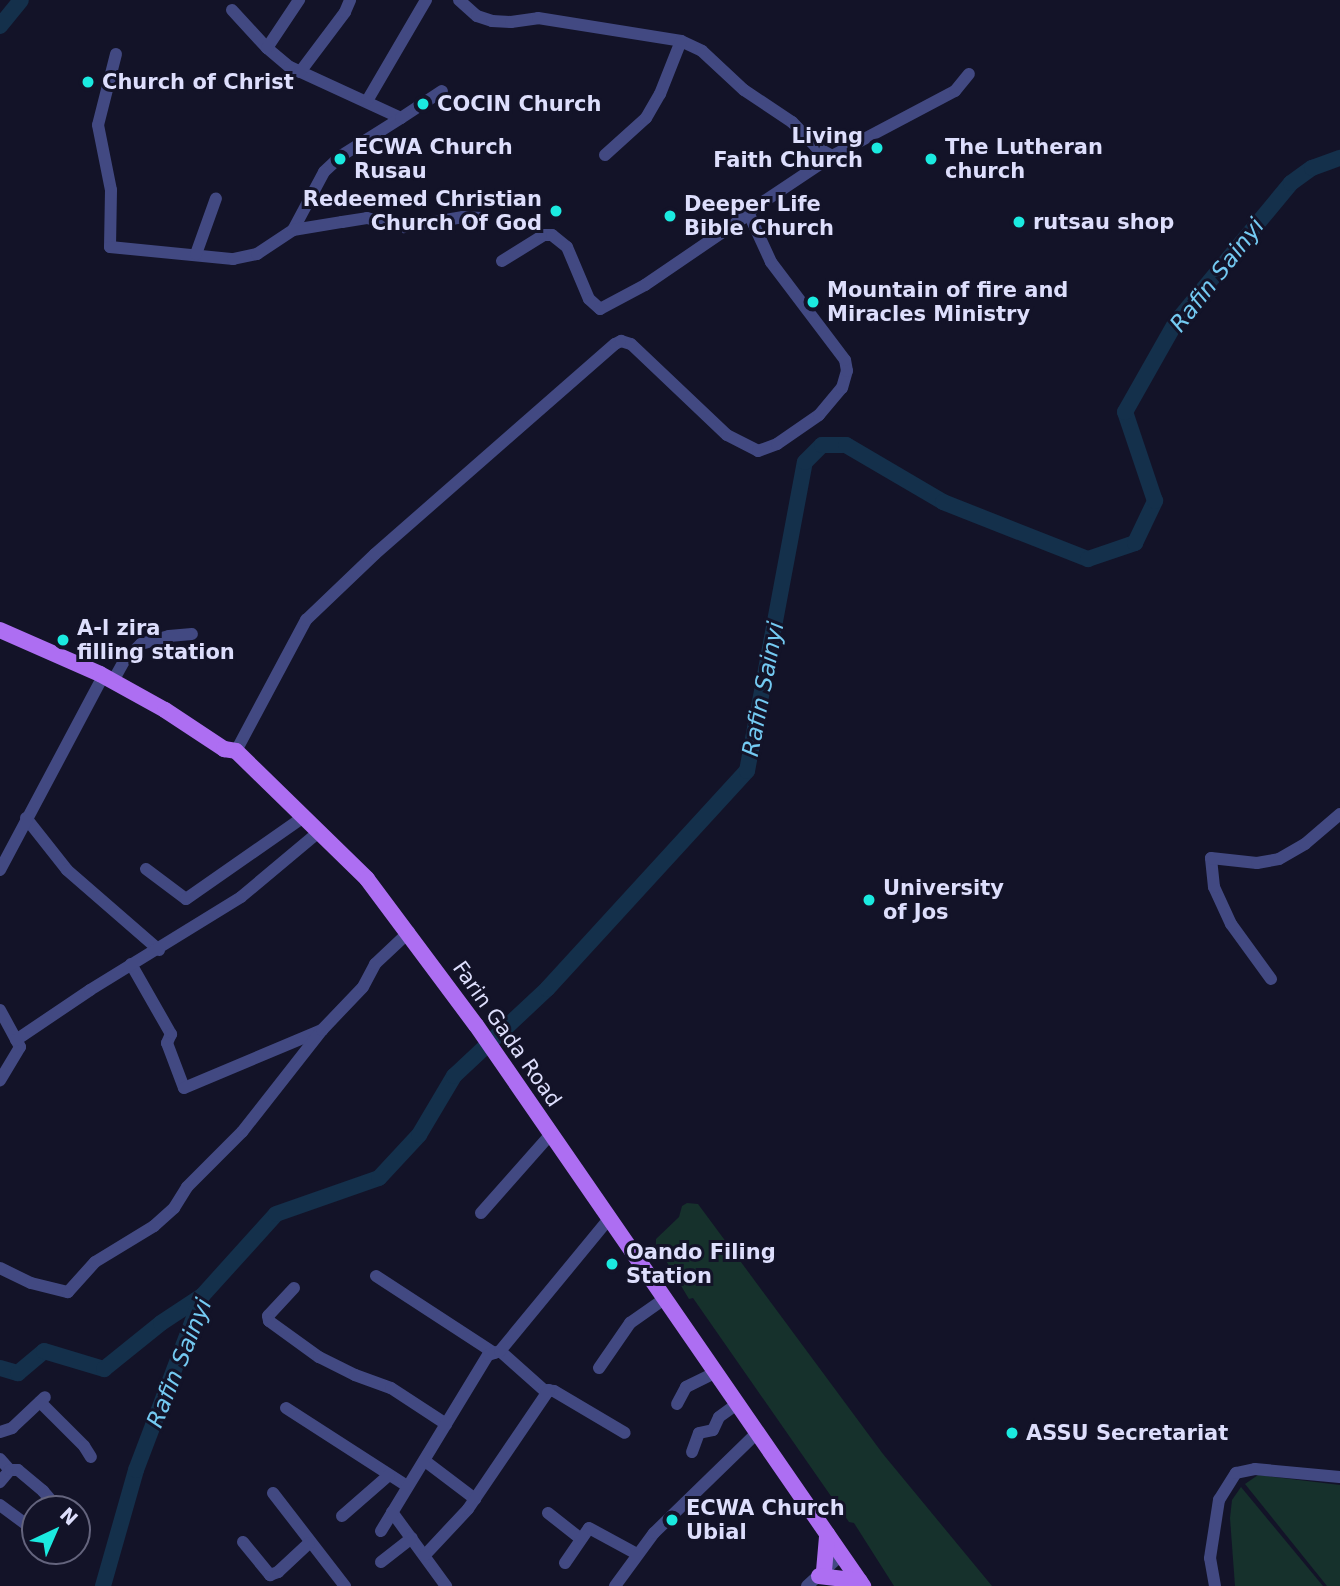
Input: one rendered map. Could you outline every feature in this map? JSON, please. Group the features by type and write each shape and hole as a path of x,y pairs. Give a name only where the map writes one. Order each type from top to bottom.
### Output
{"main road":[{"name":"Farin Gada Road","path":"0,630 108,678 165,710 224,750 236,751 253,772 305,816 367,879 476,1025 861,1584"},
{"path":"827,1534 817,1578 861,1584"}],"street":[{"path":"267,48 299,0"},
{"path":"300,72 345,12 350,0"},
{"path":"367,102 426,0"},
{"path":"459,0 477,16 492,21 510,22 538,18 681,41 702,51 744,90 792,122 816,147 832,156"},
{"path":"232,10 267,48 300,72 401,118"},
{"path":"604,155 646,118 660,94 681,41"},
{"path":"116,54 98,125 111,190 110,247 244,258 257,254 293,230 366,218 404,227 463,217 482,218"},
{"path":"502,261 544,236 552,235 567,247 589,299 600,309 645,285 832,156 955,91 969,74"},
{"path":"293,230 316,183 332,164 442,91"},
{"path":"196,254 216,198"},
{"path":"236,751 306,620 375,554 615,344 621,341 631,344 727,435 758,451 777,444 819,415 842,388 847,372 845,360 771,262 749,214"},
{"path":"0,870 26,818 108,678 141,644 169,636 192,634"},
{"path":"1271,979 1231,923 1214,887 1211,858 1257,863 1279,859 1305,844 1340,814"},
{"path":"146,869 186,899 305,816"},
{"path":"26,818 67,870 159,950"},
{"path":"16,1040 131,964 159,950 241,897 320,831"},
{"path":"0,1268 41,1287 71,1291 95,1262 133,1241 174,1208 187,1187 242,1132 322,1030 349,1004 392,944 409,932"},
{"path":"131,964 171,1034 167,1043 184,1088 322,1030"},
{"path":"0,1010 20,1047 0,1080"},
{"path":"481,1213 551,1133"},
{"path":"381,1531 488,1355 497,1352 609,1219"},
{"path":"376,1276 497,1352 548,1391 625,1433"},
{"path":"294,1288 268,1316 269,1321 319,1357 355,1375 391,1388 446,1424"},
{"path":"600,1368 630,1323 664,1299"},
{"path":"677,1404 686,1387 715,1373"},
{"path":"425,1555 475,1499 548,1391"},
{"path":"0,1432 12,1428 43,1399 91,1457"},
{"path":"692,1452 699,1433 713,1430 715,1421 737,1404"},
{"path":"286,1408 407,1486"},
{"path":"615,1586 637,1554 681,1505 757,1433"},
{"path":"0,1460 10,1470 18,1470 46,1495"},
{"path":"425,1461 475,1499"},
{"path":"1216,1586 1210,1558 1219,1500 1236,1473 1255,1469 1340,1477"},
{"path":"0,1482 10,1470"},
{"path":"342,1516 389,1475"},
{"path":"273,1493 309,1543 345,1586"},
{"path":"0,1505 21,1519"},
{"path":"392,1513 446,1586"},
{"path":"548,1513 581,1539"},
{"path":"565,1563 590,1528 637,1554"},
{"path":"381,1562 412,1538"},
{"path":"243,1542 270,1575 278,1572 309,1543"},
{"path":"817,1578 841,1555"}],"green space":[{"path":"687,1203 698,1204 883,1454 992,1586 894,1586 854,1523 849,1522 693,1298 689,1299 656,1244 656,1239 679,1217 682,1206"},
{"path":"1258,1475 1340,1485 1340,1586 1327,1586 1245,1484"},
{"path":"1241,1487 1323,1586 1235,1586 1230,1518 1232,1500"}],"waterway":[{"path":"0,26 21,0"},
{"name":"Rafin Sainyi","path":"103,1586 136,1470 202,1296 276,1214 379,1178 419,1135 454,1076 547,989 747,771 805,462 822,445 846,445 943,502 1088,559 1135,543 1155,501 1125,412 1176,322 1291,183 1312,168 1340,158"},
{"path":"0,1368 18,1373 44,1351 104,1369 161,1323 202,1296"}],"place":[{"name":"Church of Christ","path":"88,82"},
{"name":"COCIN Church","path":"423,104"},
{"name":"Living Faith Church","path":"877,148"},
{"name":"ECWA Church Rusau","path":"340,159"},
{"name":"The Lutheran church","path":"931,159"},
{"name":"Redeemed Christian Church Of God","path":"556,211"},
{"name":"Deeper Life Bible Church","path":"670,216"},
{"name":"rutsau shop","path":"1019,222"},
{"name":"Mountain of fire and Miracles Ministry","path":"813,302"},
{"name":"A-l zira filling station","path":"63,640"},
{"name":"University of Jos","path":"869,900"},
{"name":"Oando Filing Station","path":"612,1264"},
{"name":"ASSU Secretariat","path":"1012,1433"},
{"name":"ECWA Church Ubial","path":"672,1520"}]}
